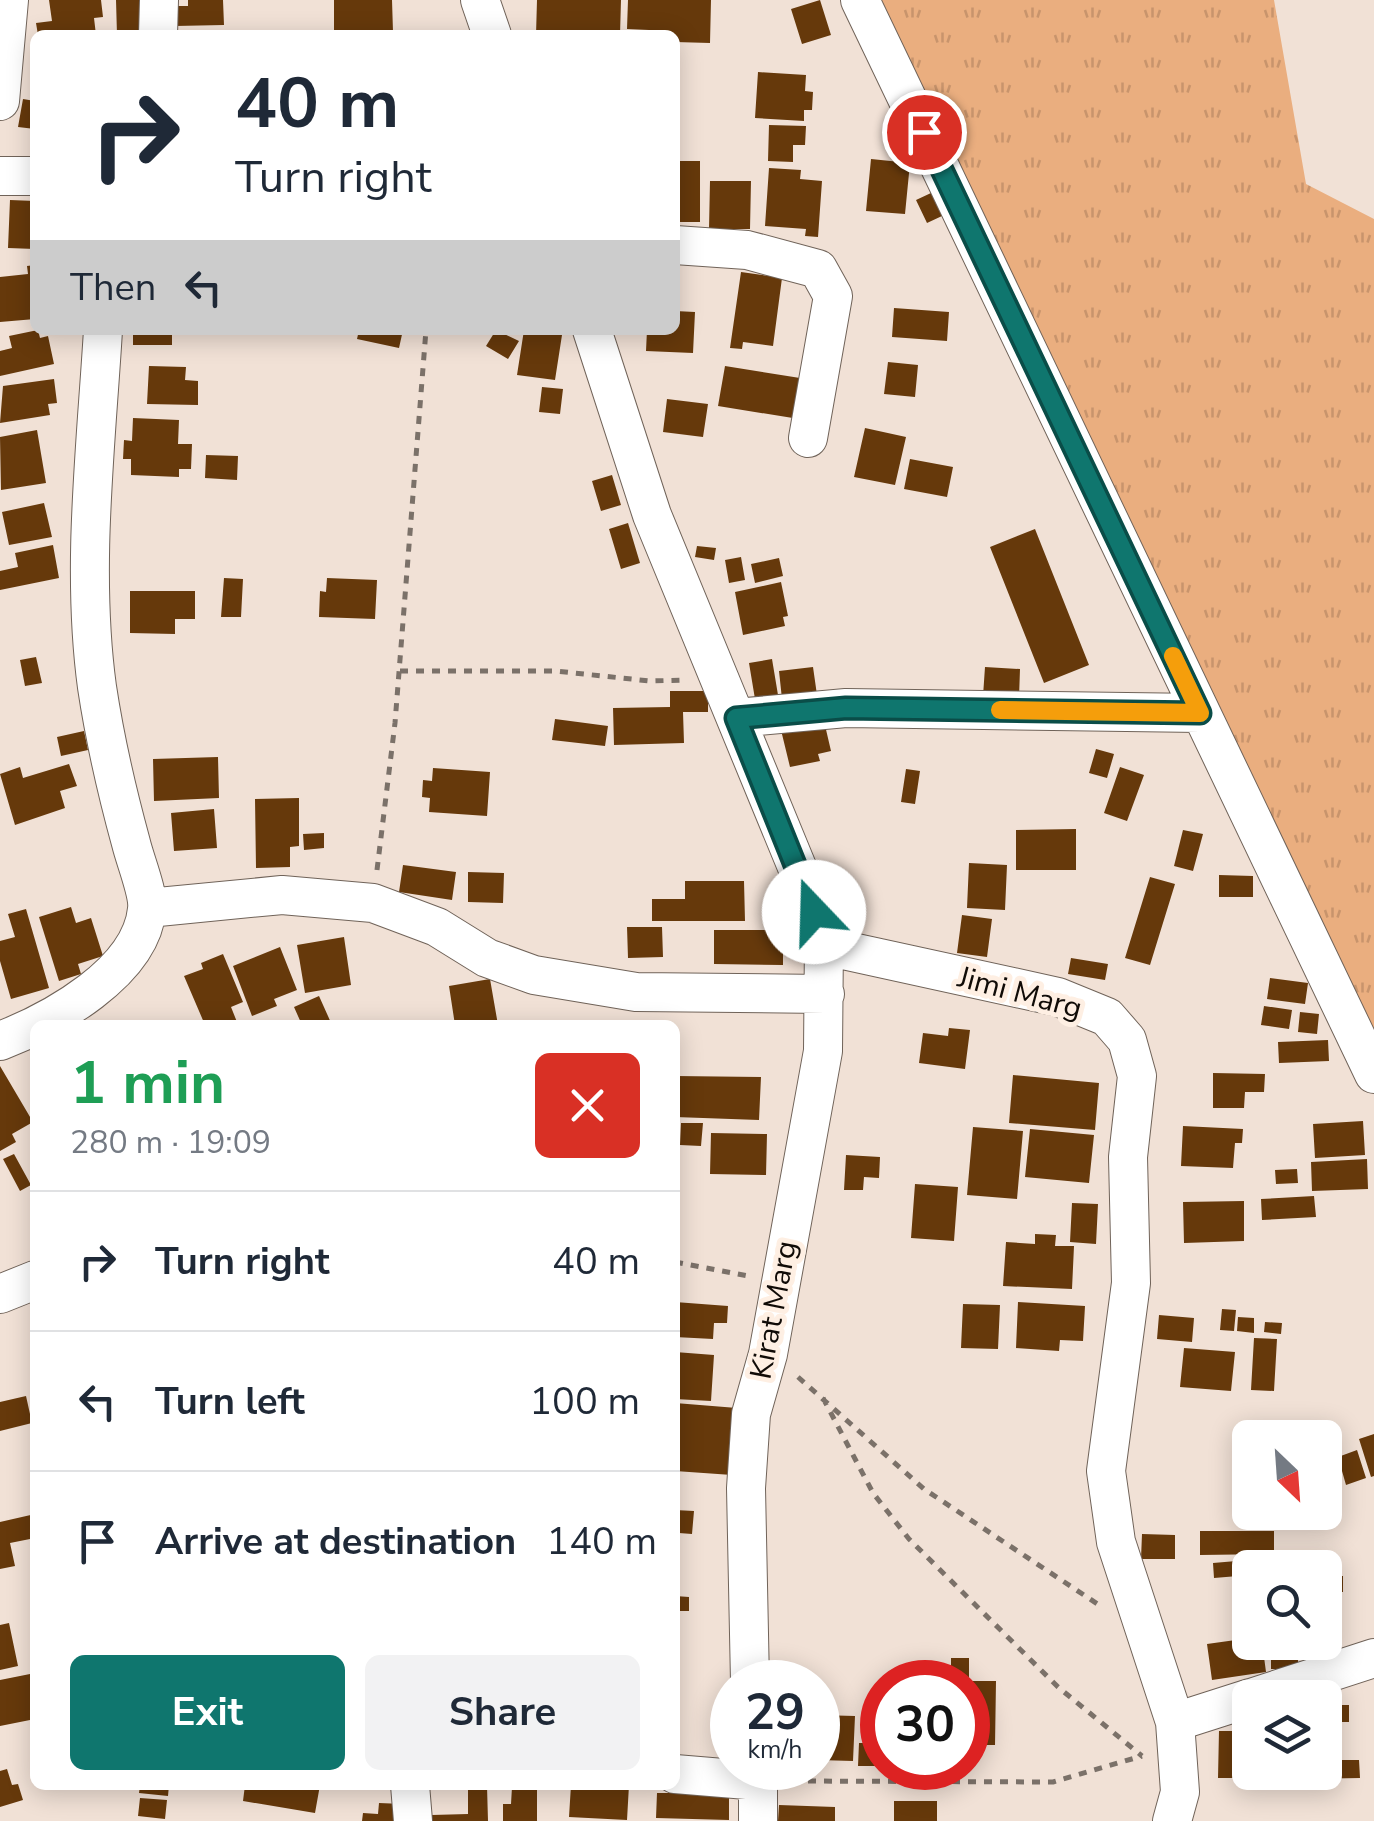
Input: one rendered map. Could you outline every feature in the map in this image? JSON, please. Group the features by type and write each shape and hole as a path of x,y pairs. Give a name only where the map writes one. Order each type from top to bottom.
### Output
{"street":[{"path":"0,101 9,0"},
{"path":"158,0 158,30"},
{"path":"480,0 490,30"},
{"path":"860,0 1374,1074"},
{"path":"0,176 30,176"},
{"path":"680,245 747,250 818,269 832,296 808,438"},
{"path":"41,1020 74,1003 112,975 137,939 148,908 112,773 97,684 91,582 103,335"},
{"path":"594,335 652,515 824,939"},
{"path":"736,718 846,708 1200,713"},
{"path":"148,908 282,896 373,903 437,927 486,958 568,982 636,992 825,994"},
{"name":"Kirat Marg","path":"750,1660 746,1488 751,1414 768,1354 823,1051 824,939"},
{"name":"Jimi Marg","path":"824,939 843,950 1058,997 1107,1016 1128,1040 1137,1076 1128,1157 1132,1283 1106,1471 1116,1542 1175,1722 1180,1792 1172,1821"},
{"path":"0,1041 30,1026"},
{"path":"0,1294 30,1282"},
{"path":"1306,1680 1374,1658"},
{"path":"1175,1722 1232,1704"},
{"path":"680,1774 710,1774"},
{"path":"410,1790 413,1821"},
{"path":"758,1821 759,1790"}],"path":[{"path":"373,903 400,671 426,335"},
{"path":"400,671 555,671 650,681 720,679"},
{"path":"680,1263 780,1282"},
{"path":"768,1354 924,1489 1144,1633"},
{"path":"823,1398 872,1492 909,1539 1058,1687 1142,1756"},
{"path":"840,1776 1052,1782 1142,1756 1175,1722"}],"green space":[{"path":"860,0 1274,0 1306,184 1374,219 1374,1074"}],"building":[{"path":"49,0 101,0 103,17 94,18 95,30 37,30 36,23 52,21"},
{"path":"116,0 144,0 144,30 117,30"},
{"path":"188,0 223,0 224,25 175,26 175,6 188,6"},
{"path":"334,0 392,0 393,30 334,30"},
{"path":"537,0 621,0 620,30 536,30"},
{"path":"628,0 711,0 710,43 680,42 680,30 627,29"},
{"path":"820,0 831,35 802,44 791,9"},
{"path":"758,72 806,75 805,91 813,92 812,110 804,110 804,121 755,118"},
{"path":"23,99 30,100 30,128 18,127"},
{"path":"769,125 806,126 805,145 793,145 793,162 768,161"},
{"path":"871,159 910,163 905,214 866,211"},
{"path":"680,161 700,161 700,222 680,222"},
{"path":"769,168 801,170 800,179 822,181 818,237 805,236 806,229 765,226"},
{"path":"710,181 751,181 750,229 709,229"},
{"path":"931,193 942,216 927,223 916,200"},
{"path":"10,200 30,201 30,249 8,248"},
{"path":"30,266 30,319 0,322 0,277 28,274"},
{"path":"741,272 782,278 773,346 743,342 742,349 730,348"},
{"path":"894,308 949,312 947,341 892,337"},
{"path":"680,311 695,312 693,353 646,351 647,335 680,335"},
{"path":"30,332 40,338 48,336 54,364 0,376 0,351 12,348 9,336"},
{"path":"133,335 172,335 172,345 133,345"},
{"path":"358,335 402,335 399,348 357,339"},
{"path":"493,335 506,335 519,341 508,359 486,346"},
{"path":"523,335 562,335 555,380 517,375"},
{"path":"888,362 918,365 915,397 884,394"},
{"path":"149,366 186,367 185,380 198,381 198,405 147,404"},
{"path":"725,366 800,378 799,419 718,406"},
{"path":"54,379 57,403 48,404 50,415 0,423 3,386"},
{"path":"542,387 563,389 560,414 539,412"},
{"path":"667,399 708,404 703,437 663,432"},
{"path":"133,418 179,420 178,444 192,444 191,469 179,469 179,477 131,475 131,459 123,459 124,440 132,441"},
{"path":"865,428 906,437 895,485 854,477"},
{"path":"37,430 46,483 1,490 0,437"},
{"path":"206,455 238,456 237,480 205,478"},
{"path":"910,459 953,467 947,497 904,489"},
{"path":"612,475 621,505 601,511 592,481"},
{"path":"44,503 52,537 9,545 2,512"},
{"path":"628,523 640,563 621,569 609,529"},
{"path":"1035,529 1089,665 1044,683 990,547"},
{"path":"53,545 59,578 0,590 0,571 18,567 15,553"},
{"path":"697,546 716,548 714,560 695,557"},
{"path":"741,557 745,580 729,583 725,560"},
{"path":"779,558 783,576 755,583 751,564"},
{"path":"224,578 243,579 241,617 221,617"},
{"path":"327,578 377,580 375,619 319,617 320,591 326,592"},
{"path":"781,582 788,616 783,617 785,626 743,635 735,592"},
{"path":"130,591 195,591 195,619 175,619 175,634 130,633"},
{"path":"36,657 42,683 25,686 20,660"},
{"path":"772,659 779,701 756,705 749,663"},
{"path":"813,667 817,695 782,699 779,671"},
{"path":"985,667 1020,669 1019,698 983,696"},
{"path":"670,691 708,691 708,712 683,712 684,743 614,745 613,708 670,707"},
{"path":"555,719 608,726 605,746 552,740"},
{"path":"824,721 831,751 818,754 820,761 790,767 781,730"},
{"path":"84,731 88,750 61,756 57,737"},
{"path":"1096,749 1114,754 1107,778 1089,773"},
{"path":"218,757 219,798 154,801 153,759"},
{"path":"69,764 77,786 60,791 65,808 15,825 0,774 20,767 23,778"},
{"path":"1120,767 1144,775 1127,821 1104,813"},
{"path":"433,768 490,772 487,816 429,812 430,798 422,797 423,780 432,781"},
{"path":"906,769 920,771 915,804 901,802"},
{"path":"299,798 299,846 290,847 290,867 256,868 255,799"},
{"path":"214,809 217,848 174,851 171,813"},
{"path":"1076,829 1076,870 1016,870 1016,830"},
{"path":"1183,830 1203,834 1193,871 1174,866"},
{"path":"324,833 324,848 304,850 303,834"},
{"path":"969,863 1007,865 1005,910 967,908"},
{"path":"403,865 456,872 452,900 399,892"},
{"path":"468,872 504,873 503,903 468,902"},
{"path":"1219,875 1253,876 1253,897 1219,897"},
{"path":"1150,877 1175,884 1150,965 1125,958"},
{"path":"685,881 744,881 745,921 652,921 652,899 685,899"},
{"path":"71,907 76,923 91,918 103,956 78,964 81,974 59,981 39,917"},
{"path":"26,909 49,988 11,999 0,961 0,941 15,937 8,914"},
{"path":"962,915 992,919 987,957 957,953"},
{"path":"627,927 662,927 663,957 628,958"},
{"path":"714,930 783,930 783,965 714,964"},
{"path":"344,937 351,985 305,993 297,945"},
{"path":"280,947 297,990 274,999 277,1006 252,1016 233,966"},
{"path":"223,954 243,1002 231,1007 236,1020 203,1020 184,976 203,969 201,963"},
{"path":"1071,958 1108,964 1105,980 1068,974"},
{"path":"1270,978 1308,983 1305,1004 1267,999"},
{"path":"490,979 497,1020 454,1020 449,986"},
{"path":"319,996 330,1020 300,1020 294,1007"},
{"path":"1264,1006 1292,1010 1289,1029 1261,1025"},
{"path":"1300,1012 1319,1014 1317,1034 1298,1032"},
{"path":"949,1028 970,1030 965,1069 919,1063 923,1033 948,1036"},
{"path":"1328,1040 1329,1061 1279,1063 1278,1042"},
{"path":"0,1066 30,1117 30,1124 12,1134 16,1142 0,1151"},
{"path":"1213,1073 1265,1074 1264,1092 1245,1092 1244,1108 1213,1108"},
{"path":"1013,1075 1099,1083 1095,1130 1009,1123"},
{"path":"680,1076 761,1077 759,1120 680,1117"},
{"path":"1363,1121 1365,1155 1315,1158 1313,1124"},
{"path":"681,1123 703,1123 701,1146 680,1145"},
{"path":"1183,1126 1243,1129 1242,1143 1235,1143 1233,1168 1181,1166"},
{"path":"973,1127 1023,1131 1017,1199 967,1195"},
{"path":"1030,1129 1094,1135 1089,1183 1025,1177"},
{"path":"711,1133 767,1134 766,1175 710,1174"},
{"path":"14,1154 30,1186 20,1191 3,1159"},
{"path":"846,1155 880,1157 879,1178 864,1177 863,1190 844,1190"},
{"path":"1367,1159 1368,1189 1312,1191 1311,1162"},
{"path":"1297,1169 1298,1183 1276,1184 1275,1170"},
{"path":"915,1184 958,1187 954,1241 911,1238"},
{"path":"1314,1196 1316,1217 1262,1220 1261,1199"},
{"path":"1244,1201 1244,1241 1184,1243 1183,1202"},
{"path":"1072,1203 1098,1204 1096,1244 1070,1242"},
{"path":"1035,1234 1056,1235 1055,1246 1074,1246 1072,1289 1003,1286 1006,1242 1035,1244"},
{"path":"680,1302 728,1306 727,1323 714,1323 713,1339 680,1337"},
{"path":"1018,1302 1085,1306 1083,1341 1060,1340 1059,1351 1016,1348"},
{"path":"963,1304 1000,1305 998,1349 961,1348"},
{"path":"1222,1309 1236,1310 1234,1331 1220,1330"},
{"path":"1159,1315 1194,1318 1192,1342 1157,1339"},
{"path":"1238,1317 1254,1318 1254,1333 1237,1331"},
{"path":"1265,1322 1282,1323 1281,1334 1264,1332"},
{"path":"1254,1338 1277,1339 1274,1391 1251,1390"},
{"path":"1184,1348 1235,1352 1231,1391 1180,1387"},
{"path":"680,1352 714,1355 711,1401 680,1399"},
{"path":"26,1396 30,1424 0,1431 0,1402"},
{"path":"680,1403 737,1408 732,1475 680,1471"},
{"path":"1374,1434 1374,1476 1371,1477 1359,1439"},
{"path":"1357,1450 1366,1478 1346,1485 1342,1456"},
{"path":"680,1510 694,1511 692,1534 680,1533"},
{"path":"30,1515 30,1539 10,1543 15,1566 0,1569 0,1522"},
{"path":"1200,1531 1274,1531 1274,1550 1200,1555"},
{"path":"1142,1534 1175,1535 1175,1559 1141,1559"},
{"path":"1232,1561 1232,1576 1214,1578 1213,1563"},
{"path":"680,1596 689,1597 689,1611 680,1611"},
{"path":"9,1623 18,1666 0,1670 0,1625"},
{"path":"1232,1641 1232,1660 1264,1660 1266,1672 1212,1680 1207,1644"},
{"path":"1271,1660 1298,1660 1298,1669 1271,1669"},
{"path":"30,1674 30,1720 0,1726 0,1680"},
{"path":"990,1681 996,1681 995,1745 990,1745"},
{"path":"1342,1705 1349,1705 1349,1722 1342,1722"},
{"path":"840,1716 855,1716 853,1761 840,1761"},
{"path":"1219,1731 1232,1731 1232,1778 1218,1778"},
{"path":"1342,1760 1359,1760 1360,1778 1342,1778"},
{"path":"7,1769 23,1800 0,1807 0,1771"},
{"path":"680,1779 729,1796 729,1820 656,1818 657,1793 677,1793"},
{"path":"139,1790 169,1790 168,1796 139,1793"},
{"path":"244,1790 319,1790 315,1813 243,1801"},
{"path":"468,1790 487,1790 488,1821 432,1821 432,1815 468,1814"},
{"path":"512,1790 537,1790 537,1821 503,1821 503,1804 511,1804"},
{"path":"571,1790 629,1790 627,1820 569,1817"},
{"path":"140,1798 167,1800 165,1819 138,1816"},
{"path":"894,1801 937,1801 937,1821 894,1821"},
{"path":"379,1803 403,1804 402,1821 362,1821 363,1813 378,1814"},
{"path":"779,1805 835,1807 835,1821 778,1821"}],"slow traffic":[{"path":"1000,710 1200,713 1173,656"}],"route":[{"path":"814,912 736,718 846,708 1200,713 924,132"}]}
